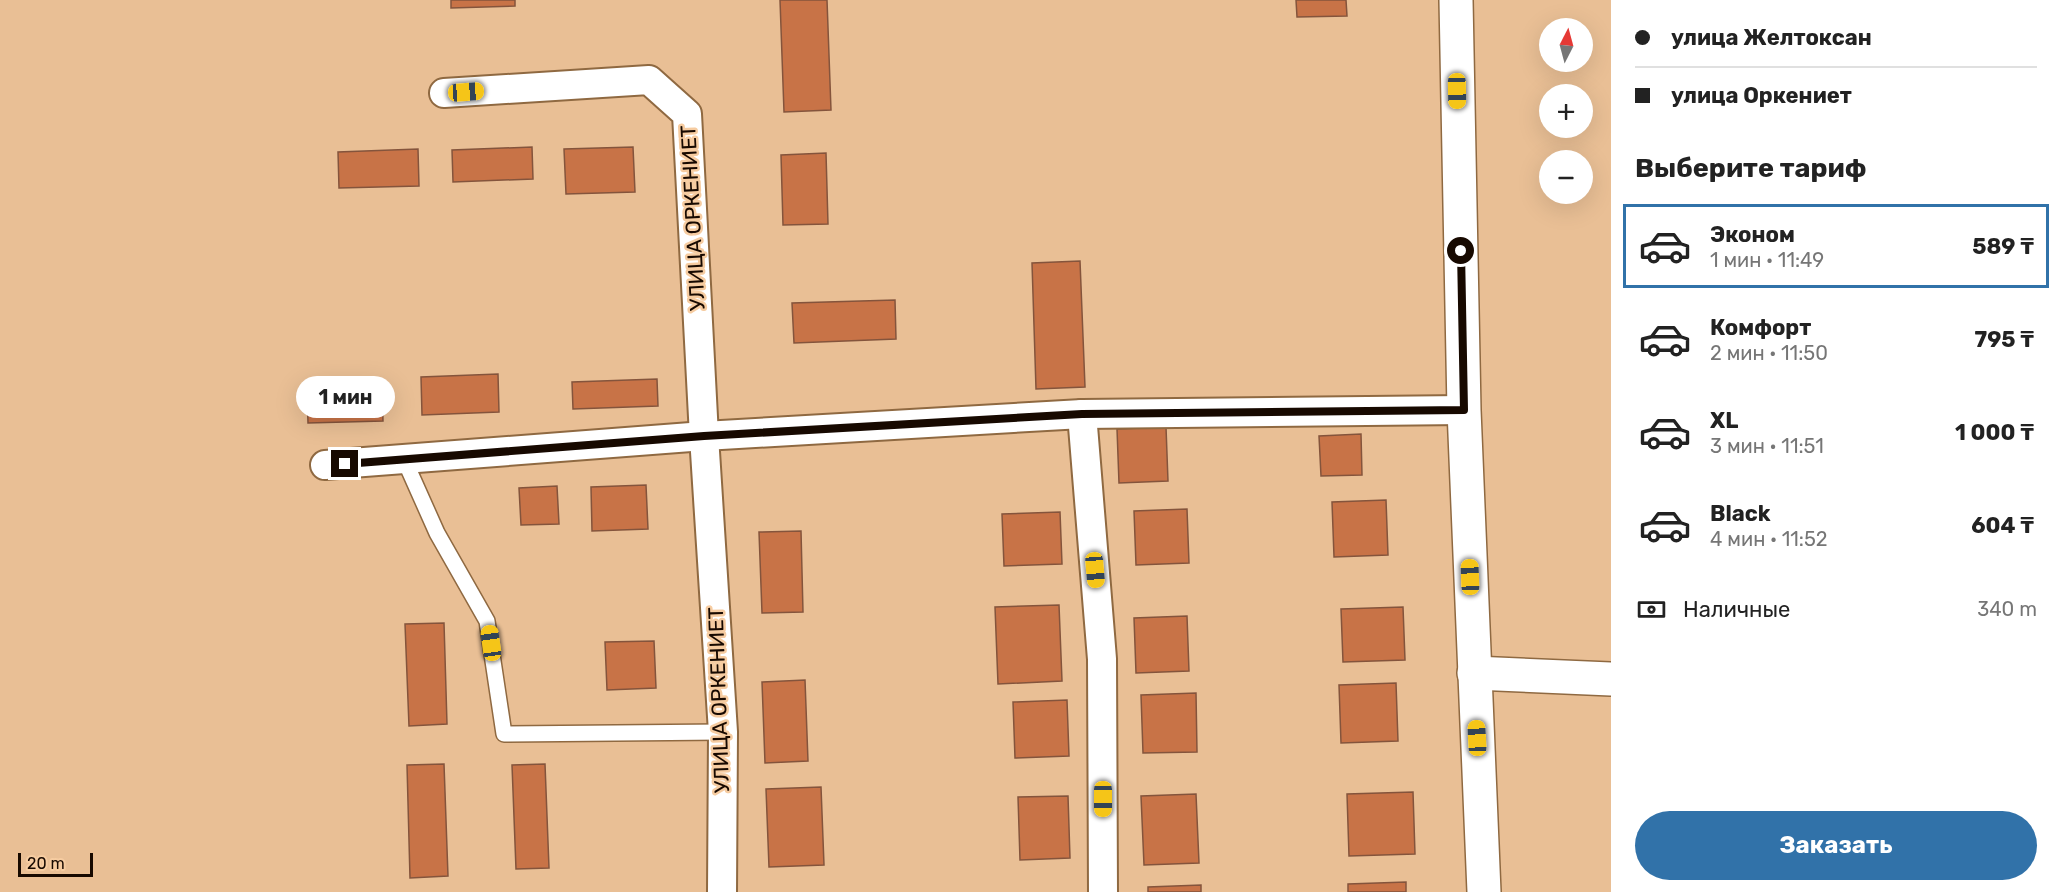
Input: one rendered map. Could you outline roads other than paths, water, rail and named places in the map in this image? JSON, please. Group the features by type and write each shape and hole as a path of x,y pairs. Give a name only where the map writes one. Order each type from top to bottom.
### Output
{"street":[{"path":"1456,0 1464,410 1484,892"},
{"name":"УЛИЦА ОРКЕНИЕТ","path":"444,93 649,80 687,114 723,732 722,892"},
{"path":"326,465 704,436 1082,414 1464,410"},
{"path":"1082,414 1102,659 1103,892"},
{"path":"1474,673 1611,679"}],"lane":[{"path":"404,459 437,533 488,621 504,734 723,732"}]}
